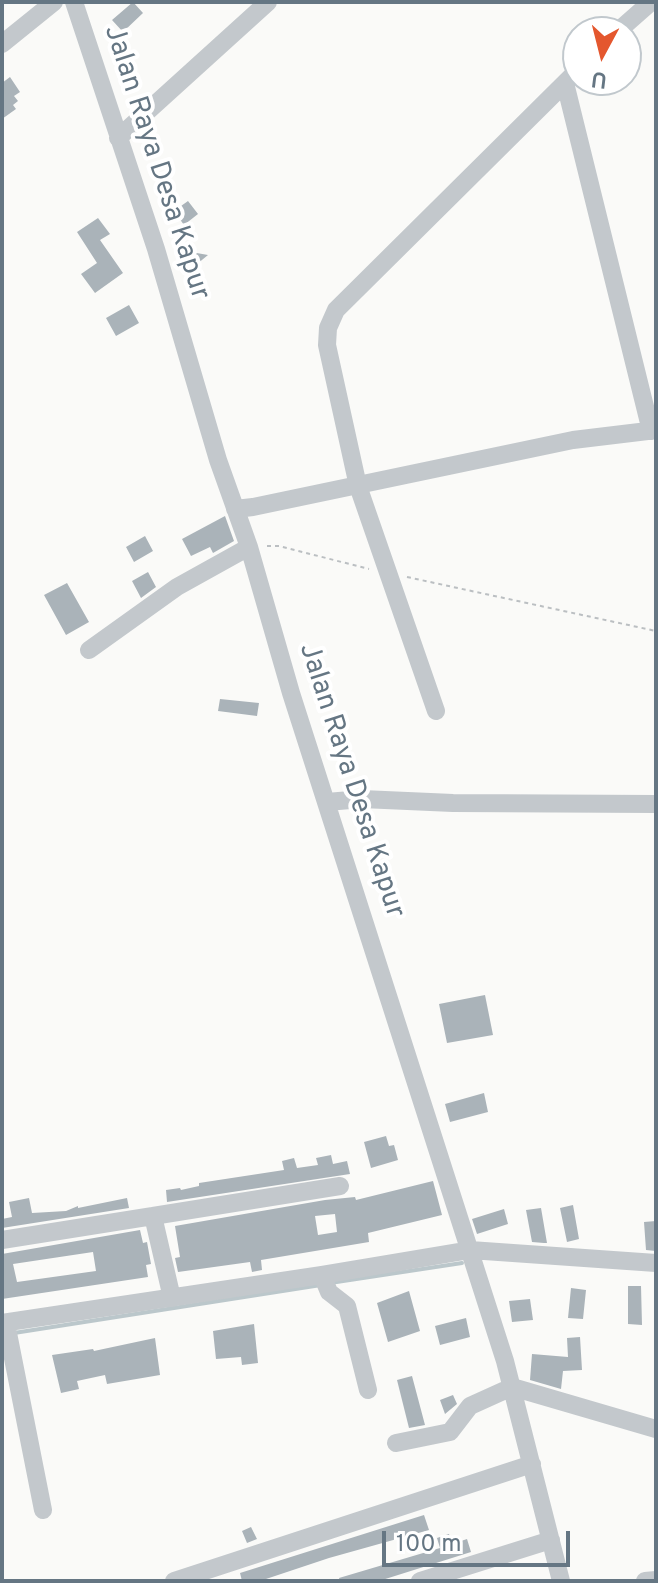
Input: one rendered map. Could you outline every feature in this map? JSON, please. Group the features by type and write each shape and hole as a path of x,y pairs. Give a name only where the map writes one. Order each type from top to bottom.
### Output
{"street":[{"path":"2,44 54,2"},
{"name":"Jalan Raya Desa Kapur","path":"74,2 156,249 208,430 249,547 291,693 470,1250 512,1387 561,1581"},
{"path":"118,138 268,2"},
{"path":"635,16 651,2"},
{"path":"436,711 358,486 327,345 328,328 336,310 562,87"},
{"path":"235,509 573,440 654,431 576,96"},
{"path":"89,650 177,587 249,547"},
{"path":"327,802 362,799 453,803 656,804"},
{"path":"2,1240 340,1186"},
{"path":"153,1216 172,1298"},
{"path":"43,1510 5,1323 172,1298 324,1280 470,1250 656,1263"},
{"path":"324,1280 347,1306 368,1390"},
{"path":"396,1443 450,1432 470,1406 512,1387 656,1429"},
{"path":"174,1581 532,1464"},
{"path":"420,1581 551,1540"},
{"path":"645,1581 656,1580"}],"path":[{"path":"249,547 279,546 656,631"}],"building":[{"path":"133,2 143,13 123,32 112,20"},
{"path":"10,77 20,92 14,96 18,101 13,105 16,109 2,119 2,83"},
{"path":"188,201 198,214 184,225 174,211"},
{"path":"98,218 110,234 100,240 123,273 95,293 81,274 97,263 77,232"},
{"path":"174,249 208,255 191,269"},
{"path":"129,305 139,323 116,336 106,318"},
{"path":"225,516 234,541 213,553 210,547 191,556 182,539"},
{"path":"145,536 153,551 134,562 126,547"},
{"path":"148,572 156,587 141,598 132,581"},
{"path":"67,583 89,622 66,635 44,595"},
{"path":"220,699 259,703 257,716 218,711"},
{"path":"485,995 493,1035 447,1043 439,1004"},
{"path":"484,1093 488,1112 450,1122 445,1104"},
{"path":"386,1136 389,1146 394,1145 398,1160 371,1168 364,1142"},
{"path":"331,1155 333,1164 347,1161 350,1174 167,1202 166,1190 181,1190 199,1186 199,1183 284,1170 282,1161 294,1158 297,1168 318,1165 316,1158"},
{"path":"433,1181 442,1215 368,1233 369,1242 261,1260 262,1270 252,1272 250,1262 178,1272 175,1258 180,1257 175,1226 325,1200 355,1197 356,1200","holes":["335,1214 337,1232 318,1235 315,1216"]},
{"path":"29,1198 32,1213 66,1211 127,1198 129,1208 2,1228 2,1219 12,1217 9,1202"},
{"path":"573,1205 579,1239 567,1242 560,1208"},
{"path":"541,1208 547,1243 532,1242 526,1210"},
{"path":"504,1209 508,1224 477,1234 472,1219"},
{"path":"656,1221 656,1251 646,1250 644,1222"},
{"path":"140,1230 143,1243 147,1242 151,1264 146,1265 148,1277 2,1299 2,1254","holes":["93,1252 96,1271 17,1282 13,1264"]},
{"path":"628,1286 641,1286 642,1325 628,1324"},
{"path":"571,1288 586,1290 583,1319 568,1318"},
{"path":"409,1291 420,1331 388,1342 377,1303"},
{"path":"530,1299 533,1320 512,1322 509,1301"},
{"path":"466,1318 470,1337 440,1345 435,1326"},
{"path":"254,1324 258,1363 242,1365 241,1357 216,1359 213,1331"},
{"path":"580,1337 582,1370 563,1371 561,1389 530,1380 532,1354 568,1357 567,1338"},
{"path":"155,1338 160,1375 107,1384 105,1375 77,1381 79,1389 61,1393 52,1355 94,1351"},
{"path":"412,1376 425,1425 409,1428 397,1380"},
{"path":"453,1395 457,1404 445,1414 440,1400"},
{"path":"424,1515 429,1530 260,1581 242,1581 240,1573"},
{"path":"251,1527 257,1539 247,1543 242,1531"},
{"path":"449,1534 452,1544 467,1539 471,1552 379,1581 340,1581 339,1578 440,1548 437,1538"}],"waterway":[{"path":"330,1283 462,1263"},
{"path":"14,1333 321,1285"}]}
